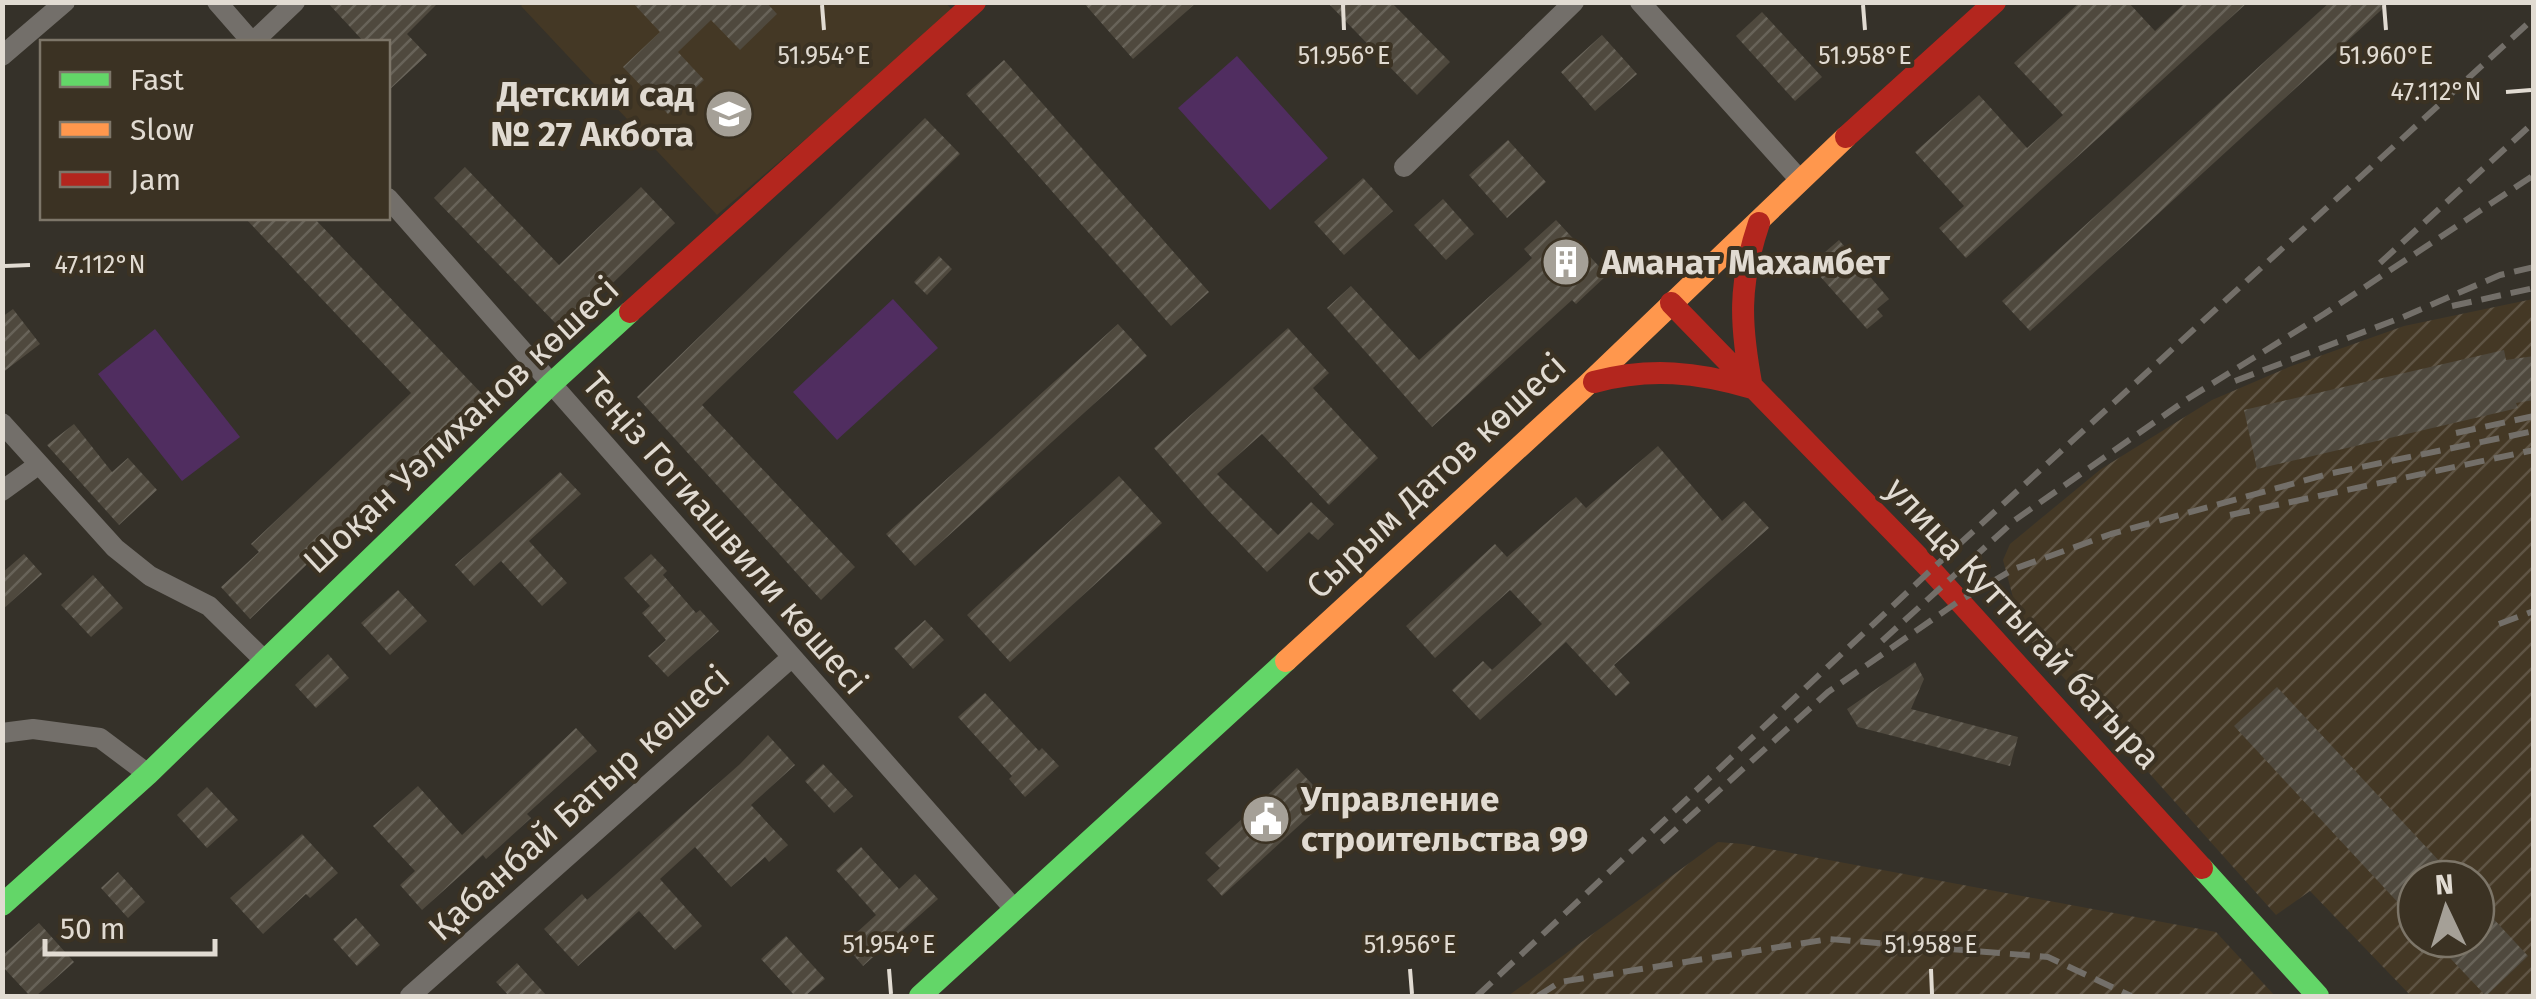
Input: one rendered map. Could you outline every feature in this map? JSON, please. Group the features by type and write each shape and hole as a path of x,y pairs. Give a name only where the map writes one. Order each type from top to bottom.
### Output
{"main road":[{"name":"Шоқан Уәлиханов көшесі","path":"2,905 148,774 550,384 975,2"},
{"name":"Сырым Датов көшесі","path":"920,996 1588,384 1800,180 1995,2"},
{"path":"1588,384 1628,371 1661,368 1696,372 1752,388 1740,330 1738,295 1744,263 1761,217"},
{"name":"улица Куттыгай батыра","path":"1671,303 1931,570 2318,996"}],"street":[{"path":"2,56 64,2"},
{"path":"217,2 250,40"},
{"path":"254,40 296,2"},
{"path":"1404,167 1574,2"},
{"path":"1640,2 1800,180"},
{"name":"Теңіз Гогиашвили көшесі","path":"390,200 1015,910"},
{"path":"2,423 115,548 150,576 210,606 264,661"},
{"path":"2,491 38,465"},
{"name":"Қабанбай Батыр көшесі","path":"410,996 791,658"},
{"path":"2,733 33,730 100,738 148,774"}],"shaded area":[{"name":"Детский сад № 27 Акбота","path":"525,2 945,2 954,12 717,215 521,6"},
{"path":"1237,56 1328,158 1270,210 1178,108"},
{"path":"893,299 938,348 837,440 793,392"},
{"path":"2533,299 2533,996 2411,996 2310,891 2276,915 2022,631 2003,560 2010,544 2101,469 2212,400 2289,367 2404,326"},
{"path":"155,329 240,437 182,481 98,374"},
{"path":"1718,842 2216,932 2275,996 1508,996"}],"building":[{"path":"327,2 439,2 407,34 427,55 390,89 390,40 362,40"},
{"path":"632,2 766,2 777,14 740,50 711,20 678,52 704,80 668,114 623,67 660,32"},
{"path":"1083,2 1197,2 1133,59"},
{"path":"1327,2 1391,2 1450,62 1417,95"},
{"path":"2080,2 2128,2 2155,31 2186,2 2248,2 1966,258 1939,228 1964,206 1915,152 1979,95 2027,148 2063,115 2014,63"},
{"path":"2330,2 2390,2 2030,331 2002,301"},
{"path":"1762,12 1822,77 1795,101 1736,36"},
{"path":"1602,35 1637,74 1595,111 1561,72"},
{"path":"1004,60 1209,292 1171,326 966,94"},
{"path":"925,118 960,154 702,405 855,567 821,600 637,397"},
{"path":"1508,140 1546,182 1507,218 1469,175"},
{"path":"465,167 559,265 641,187 675,223 563,331 434,198"},
{"path":"1363,178 1393,211 1344,255 1314,222"},
{"path":"1443,199 1474,234 1446,260 1414,225"},
{"path":"247,220 316,220 483,395 250,619 221,587 259,552 251,544 411,393"},
{"path":"1556,220 1607,275 1576,304 1572,300 1432,427 1327,308 1351,286 1419,360 1532,258 1524,249"},
{"path":"1839,240 1889,299 1877,309 1883,316 1867,329 1810,265"},
{"path":"939,256 952,269 927,295 914,282"},
{"path":"13,309 40,344 2,373 2,317"},
{"path":"1118,324 1147,356 915,566 886,534"},
{"path":"1288,328 1329,373 1313,388 1378,458 1329,505 1262,434 1217,474 1278,535 1311,502 1334,524 1318,540 1309,532 1267,572 1154,448"},
{"path":"2504,350 2506,360 2534,356 2534,400 2516,403 2518,408 2257,469 2244,410"},
{"path":"74,424 112,472 128,458 157,490 119,525 47,445"},
{"path":"1658,446 1722,521 1744,501 1769,528 1614,665 1630,683 1616,696 1566,642 1480,720 1452,690 1483,661 1492,670 1542,624 1510,590 1435,658 1406,626 1495,544 1507,557 1576,497 1586,508"},
{"path":"560,472 581,494 529,541 567,583 542,606 501,561 474,586 455,565"},
{"path":"1119,476 1162,523 1010,662 967,615"},
{"path":"24,554 42,574 2,610 2,573"},
{"path":"651,554 667,571 663,575 696,613 700,610 719,631 668,677 648,656 666,640 642,613 650,606 624,578"},
{"path":"93,575 123,608 91,637 61,605"},
{"path":"398,590 427,621 390,655 361,623"},
{"path":"925,620 944,640 913,669 894,648"},
{"path":"328,654 349,678 316,708 295,685"},
{"path":"1915,662 1924,679 1911,709 2018,737 2010,766 1858,727 1847,709"},
{"path":"2277,687 2437,859 2396,859 2396,900 2234,726"},
{"path":"985,693 1039,751 1042,748 1059,766 1025,797 1009,779 1012,776 958,717"},
{"path":"576,728 597,751 527,814 531,818 486,859 483,855 422,910 400,885 415,871 373,826 418,786 462,835"},
{"path":"768,735 795,765 751,805 788,845 769,862 765,857 731,887 695,847 660,879 702,926 675,950 639,911 578,966 544,929 582,894 587,900"},
{"path":"823,764 853,796 834,813 805,781"},
{"path":"1297,768 1327,800 1222,896 1207,880 1220,868 1205,853"},
{"path":"207,787 238,820 207,848 177,815"},
{"path":"302,834 338,873 310,898 306,894 263,934 230,898"},
{"path":"861,847 899,889 915,874 938,899 863,966 844,944 876,915 836,870"},
{"path":"118,872 145,902 128,918 101,888"},
{"path":"356,918 380,945 357,966 333,939"},
{"path":"2496,922 2528,956 2486,996 2451,959 2496,959"},
{"path":"39,923 74,962 36,996 30,996 2,966 2,956"},
{"path":"786,936 825,979 805,996 795,996 761,959"},
{"path":"517,963 547,996 509,996 496,982"}],"railway":[{"path":"1477,996 1931,570 2534,18"},
{"path":"2380,263 2534,122"},
{"path":"1882,641 2015,520 2189,398 2534,175"},
{"path":"2235,381 2500,275 2534,267"},
{"path":"2452,306 2534,288"},
{"path":"2456,433 2534,416"},
{"path":"1662,842 1828,692 1959,601 2014,569 2111,534 2328,474 2534,431"},
{"path":"2230,515 2534,450"},
{"path":"2499,624 2534,611"},
{"path":"1538,996 1560,982 1829,939 2048,957 2131,996"}],"traffic: fast":[{"path":"2,905 148,774 630,312"},
{"path":"920,996 1286,661"},
{"path":"2202,868 2318,996"}],"traffic: slow":[{"path":"1286,661 1588,384 1846,137"}],"traffic: jam":[{"path":"630,312 975,2"},
{"path":"1846,137 1995,2"},
{"path":"1594,382 1635,374 1673,373 1752,388 1743,305 1747,266 1759,223"},
{"path":"1671,303 1931,570 2202,868"}],"place":[{"name":"Детский сад № 27 Акбота","path":"729,114"},
{"name":"Аманат Махамбет","path":"1566,262"},
{"name":"Управление строительства 99","path":"1266,819"}]}
